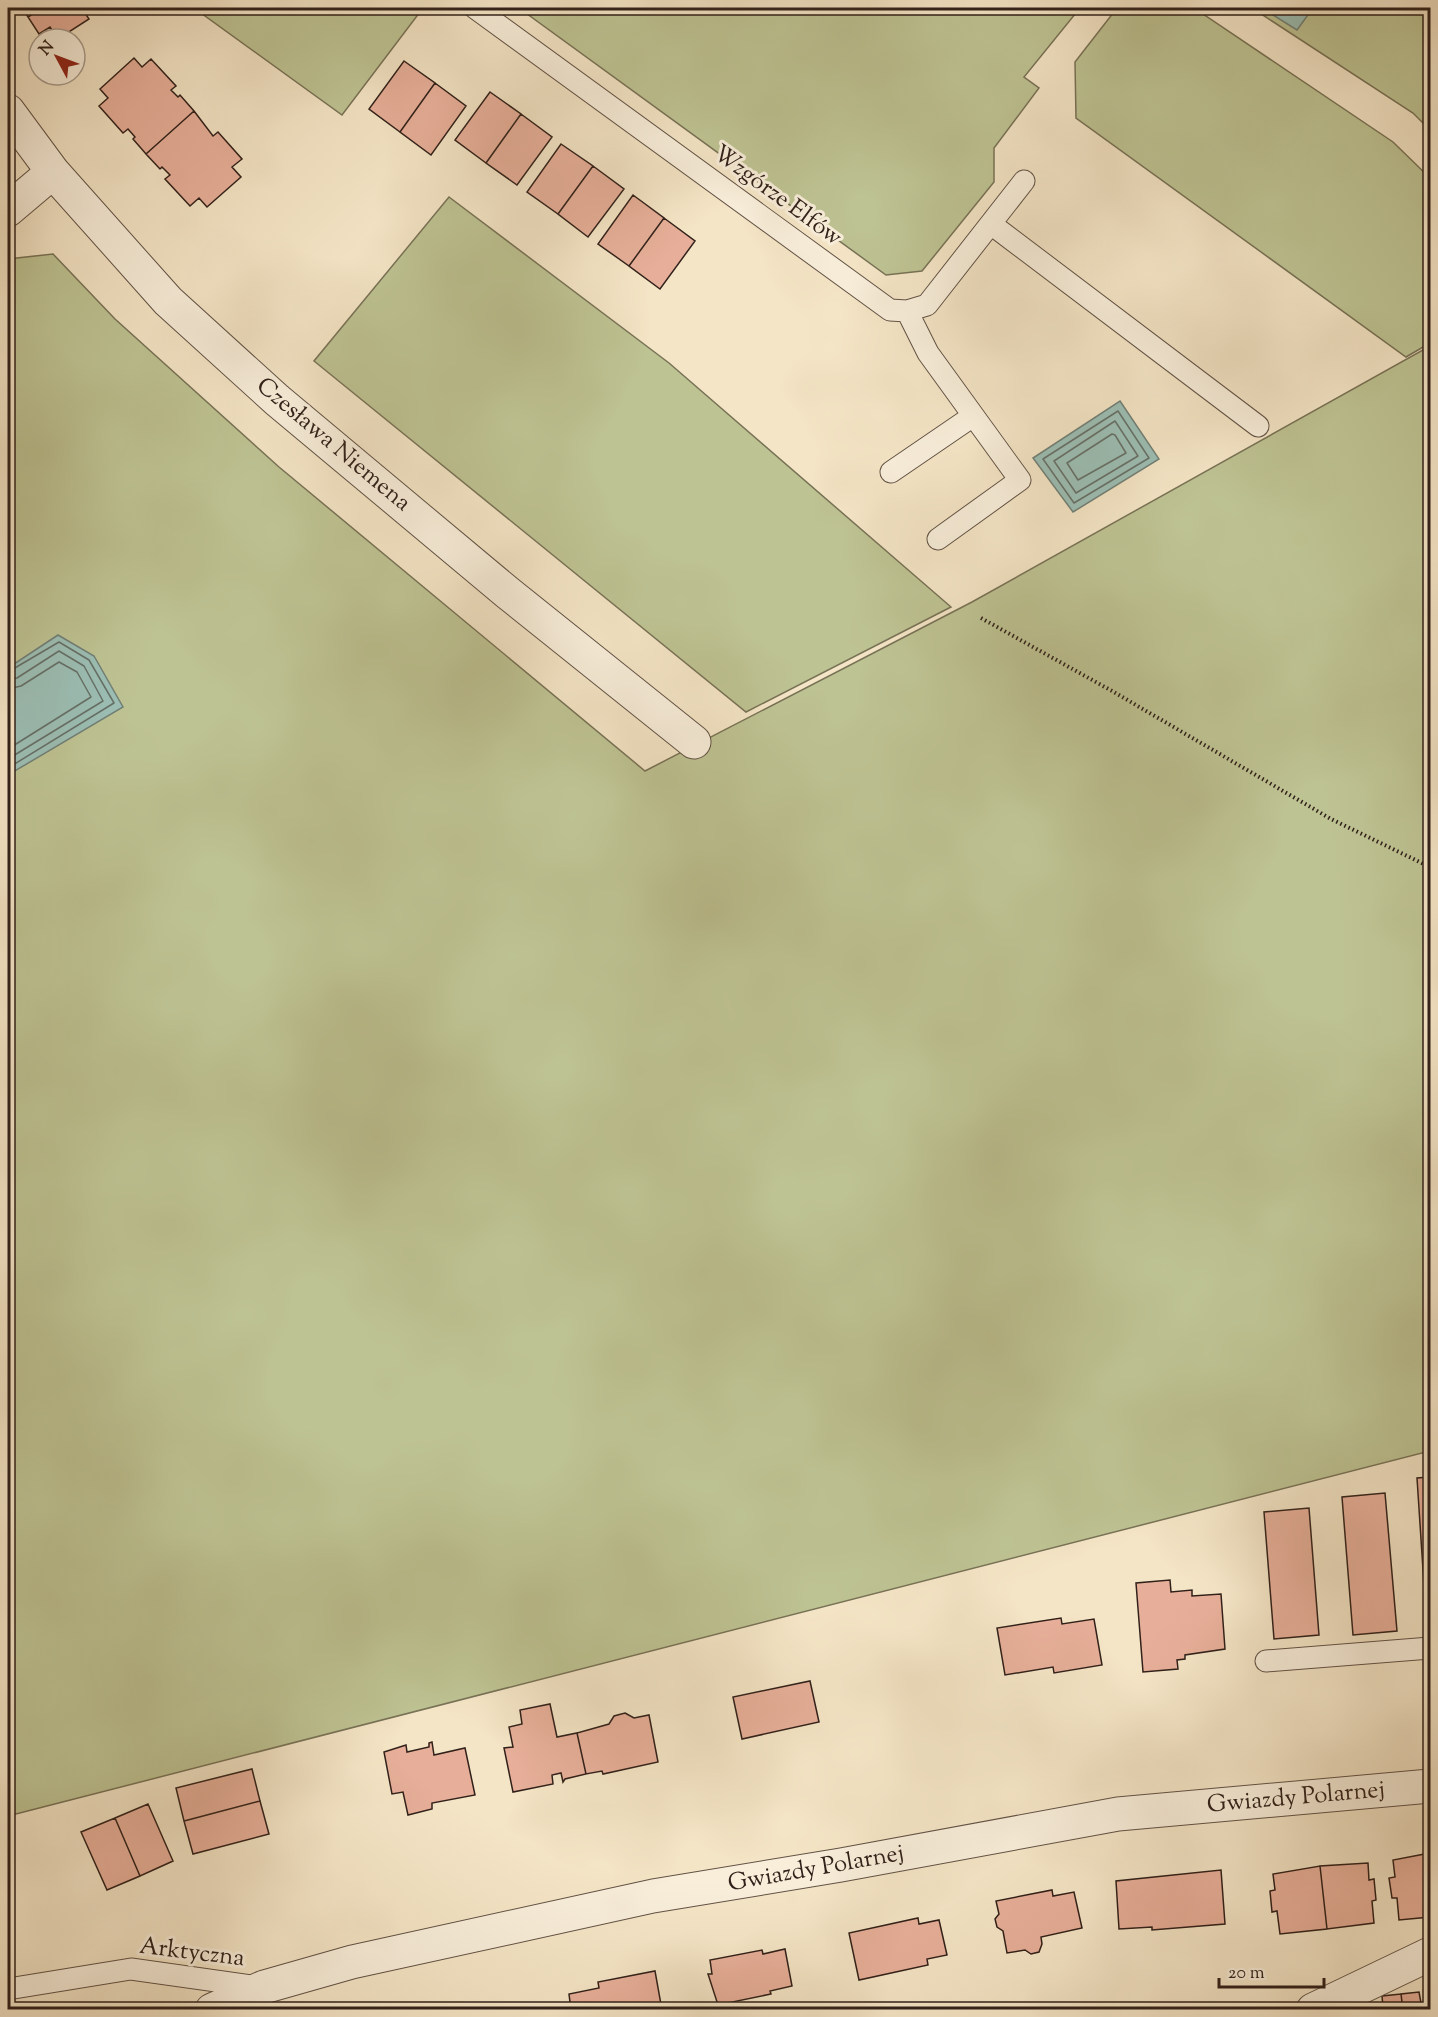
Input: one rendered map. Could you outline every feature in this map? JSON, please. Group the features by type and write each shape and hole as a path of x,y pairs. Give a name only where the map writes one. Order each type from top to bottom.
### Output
{"street":[{"name":"Czesława Niemena","path":"8,111 53,172 168,301 277,400 508,593 694,742"},
{"path":"8,210 53,172"},
{"name":"Gwiazdy Polarnej","path":"212,2010 264,1987 352,1962 653,1896 841,1865 1118,1814 1431,1786"},
{"path":"1313,2010 1431,1954"}],"lane":[{"name":"Wzgórze Elfów","path":"475,8 890,310 907,311"},
{"path":"938,539 1020,480 928,353 907,311 927,305 1024,181"},
{"path":"992,224 1258,426"},
{"path":"891,472 974,416"},
{"path":"1266,1661 1431,1648"},
{"name":"Arktyczna","path":"8,1989 131,1969 264,1987"}],"path":[{"path":"981,618 1112,691 1331,819 1431,867"}],"green space":[{"path":"194,8 423,8 342,115"},
{"path":"519,8 1080,8 1024,77 1039,88 994,148 994,182 922,271 886,275"},
{"path":"1117,8 1194,8 1393,142 1430,178 1430,343 1406,357 1076,118 1075,62"},
{"path":"1252,8 1430,8 1430,130 1413,113"},
{"path":"449,197 669,363 951,607 746,712 314,361"},
{"path":"53,254 115,319 279,467 645,771 972,602 1430,346 1430,1451 8,1816 8,259"}],"water":[{"path":"1262,8 1313,8 1297,30"},
{"path":"1120,401 1159,459 1073,512 1033,458"},
{"path":"58,635 94,656 123,707 8,775 8,668"}],"building":[{"path":"22,8 42,8 28,17"},
{"path":"42,8 93,8 85,13 89,19 77,27 34,27 28,17"},
{"path":"134,58 142,67 151,59 176,86 171,90 178,97 180,95 194,111 146,154 128,129 123,133 99,106 108,98 100,89"},
{"path":"404,61 435,83 400,132 369,109"},
{"path":"435,83 466,106 431,155 400,132"},
{"path":"490,92 521,114 486,163 455,140"},
{"path":"194,111 213,136 218,132 242,159 232,167 241,177 207,207 199,198 190,206 165,179 170,175 162,167 160,169 146,154"},
{"path":"521,114 552,137 517,185 486,163"},
{"path":"561,144 593,166 558,214 527,192"},
{"path":"593,166 624,189 588,237 558,214"},
{"path":"633,195 664,218 629,266 598,244"},
{"path":"664,218 695,241 660,289 629,266"},
{"path":"1430,1477 1430,1631 1427,1631 1417,1478"},
{"path":"1385,1493 1397,1631 1353,1635 1342,1497"},
{"path":"1309,1508 1319,1635 1274,1639 1264,1512"},
{"path":"1170,1580 1171,1592 1192,1590 1192,1596 1221,1594 1225,1649 1185,1655 1185,1659 1177,1660 1178,1669 1143,1672 1136,1583"},
{"path":"1061,1618 1062,1624 1094,1619 1102,1665 1054,1673 1053,1667 1005,1675 997,1628"},
{"path":"810,1681 819,1722 742,1739 733,1697"},
{"path":"550,1704 557,1737 577,1733 586,1774 565,1779 563,1782 561,1773 552,1775 553,1784 513,1792 504,1748 513,1747 509,1727 522,1724 520,1710"},
{"path":"625,1713 634,1718 649,1715 658,1762 603,1774 602,1771 586,1774 577,1733 609,1724 614,1716"},
{"path":"432,1742 434,1755 465,1748 475,1795 432,1803 432,1809 408,1815 403,1792 392,1794 384,1752 406,1745 407,1752 429,1747 429,1743"},
{"path":"252,1769 260,1801 184,1821 176,1788"},
{"path":"260,1801 269,1834 193,1854 184,1821"},
{"path":"148,1804 173,1861 140,1876 115,1818"},
{"path":"115,1818 140,1876 107,1890 81,1832"},
{"path":"1430,1853 1430,1917 1399,1920 1397,1898 1392,1898 1389,1878 1395,1877 1393,1860"},
{"path":"1368,1863 1369,1880 1374,1879 1376,1900 1372,1901 1374,1923 1327,1929 1320,1866"},
{"path":"1320,1866 1327,1929 1280,1934 1277,1911 1272,1912 1270,1891 1275,1890 1273,1874"},
{"path":"1221,1870 1225,1924 1152,1930 1152,1927 1119,1929 1116,1881"},
{"path":"1052,1890 1053,1896 1074,1892 1082,1928 1041,1937 1042,1944 1039,1952 1031,1954 1025,1950 1007,1953 1003,1931 997,1927 995,1919 999,1914 996,1901"},
{"path":"918,1918 919,1924 939,1920 947,1955 927,1959 928,1965 859,1980 849,1933"},
{"path":"785,1949 792,1986 770,1991 771,1994 718,2005 708,1974 712,1974 710,1960 762,1950 763,1954"},
{"path":"655,1971 662,2010 571,2010 569,1994 599,1988 598,1982"},
{"path":"1419,1992 1421,2003 1430,2002 1430,2010 1403,2010 1401,1994"},
{"path":"1401,1994 1403,2010 1369,2010 1383,2007 1382,1996"}]}
